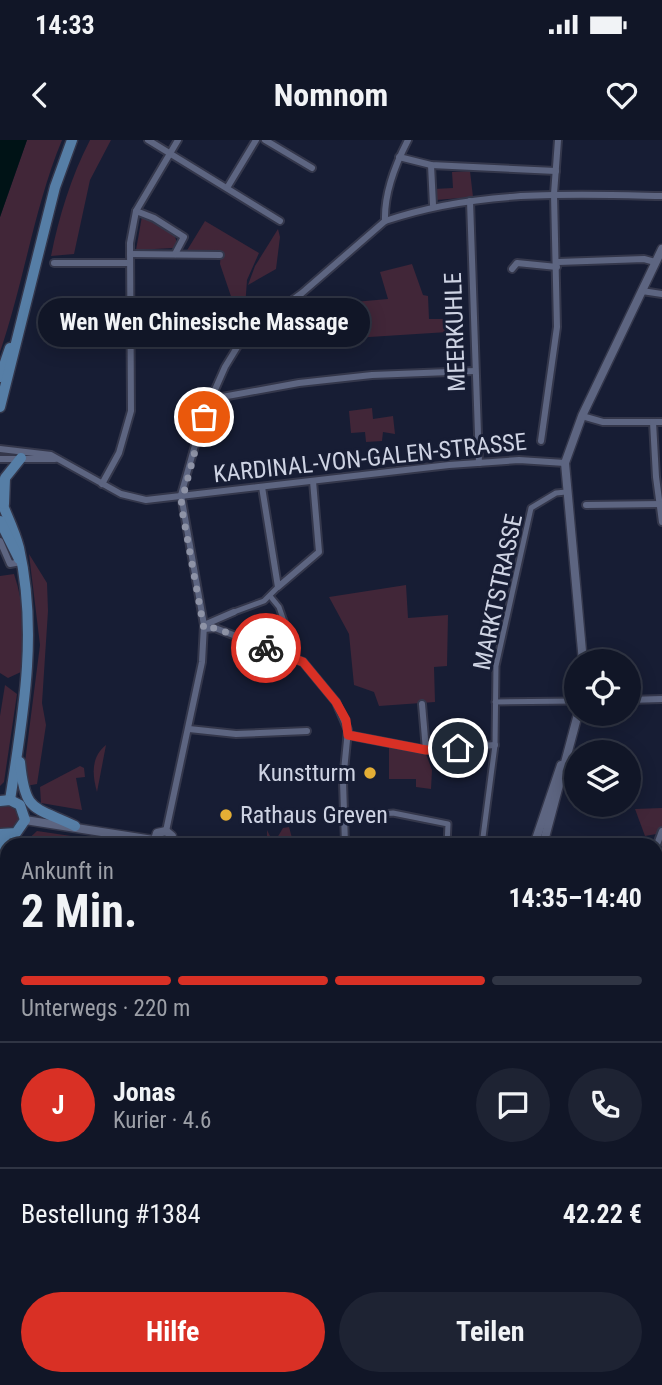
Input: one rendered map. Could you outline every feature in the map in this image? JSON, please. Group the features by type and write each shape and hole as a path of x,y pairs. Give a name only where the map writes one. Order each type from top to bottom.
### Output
{"main road":[{"path":"0,407 17,328 55,187 72,140"},
{"path":"0,377 17,328"},
{"path":"2,834 16,833 25,820 23,809 5,801 19,744 29,647 27,594 19,547 2,503 5,478 21,458"},
{"path":"0,521 21,562"},
{"path":"19,744 23,789 29,804 75,826"}],"street":[{"path":"148,140 280,221"},
{"path":"102,484 118,453 131,411 130,254 136,211 178,140"},
{"path":"227,188 256,140"},
{"path":"265,140 312,168"},
{"path":"385,221 385,203 398,157 408,140"},
{"path":"541,441 557,327 554,194 558,140"},
{"path":"398,157 431,165 556,171"},
{"path":"431,165 433,205"},
{"path":"166,831 202,662 204,627 181,495 211,399 225,367 244,336 302,293 385,221 433,205 470,201 554,194 662,196"},
{"name":"MEERKUHLE","path":"470,201 479,463"},
{"path":"136,211 154,218 184,237 175,254"},
{"path":"582,649 565,463 582,416 662,249"},
{"path":"130,254 220,255"},
{"path":"512,269 517,263 557,264 644,259 655,262"},
{"path":"54,263 130,263"},
{"path":"642,291 662,294"},
{"path":"211,399 299,383 372,375 475,372"},
{"path":"582,416 603,422 662,422"},
{"path":"653,422 662,522"},
{"name":"KARDINAL-VON-GALEN-STRASSE","path":"0,449 41,452 64,460 102,484 146,500 479,463 519,460 565,463"},
{"name":"KARDINAL-VON-GALEN-STRASSE","path":"0,459 64,460"},
{"path":"204,627 270,596 319,552 313,481"},
{"path":"262,487 278,587"},
{"name":"MARKTSTRASSE","path":"483,838 495,745 498,654 531,508 556,493 566,492"},
{"path":"586,505 662,504"},
{"path":"0,541 10,564 21,562"},
{"path":"270,596 279,607 295,653 293,658"},
{"path":"204,627 215,628 303,662 336,702 346,720 348,735 343,781 345,838"},
{"path":"641,700 662,699"},
{"path":"495,702 564,701"},
{"path":"422,704 426,750"},
{"path":"189,729 236,734 306,731"},
{"path":"348,735 426,750 495,745"},
{"path":"536,838 548,796 564,761"},
{"path":"545,838 564,765"},
{"path":"344,818 393,813 448,824 447,838"},
{"path":"25,820 75,826 131,838"},
{"path":"156,838 157,833 166,831"},
{"path":"166,831 172,838"}],"shaded area":[{"path":"0,140 27,140 0,217"},
{"path":"27,140 62,140 44,192 0,352 0,217"},
{"path":"90,140 111,140 90,180 74,254 51,256 66,197"},
{"path":"470,171 473,197 436,200 434,189 453,188 452,172"},
{"path":"142,216 174,233 177,243 174,248 136,250"},
{"path":"205,221 259,253 247,280 245,308 236,311 220,264 221,251 186,252"},
{"path":"278,229 280,237 276,269 248,285 255,266"},
{"path":"412,264 423,295 428,296 429,319 448,319 448,332 322,340 314,315 354,310 354,302 388,299 380,272"},
{"path":"372,408 373,419 393,416 395,434 383,432 382,441 366,442 365,432 351,433 349,411"},
{"path":"29,554 47,583 48,611 42,703 46,725 37,784 26,786 24,770 40,645"},
{"path":"14,574 22,610 23,647 21,672 8,678 0,673 0,576"},
{"path":"406,585 408,618 448,615 447,666 434,667 435,702 379,706 374,692 354,685 349,634 329,597"},
{"path":"5,685 17,694 4,782 0,786 0,716"},
{"path":"106,745 97,792 94,779 95,760"},
{"path":"389,747 426,754 432,770 431,789 416,787 416,779 389,779"},
{"path":"80,766 84,768 85,777 76,778 82,810 41,803 40,787"},
{"path":"8,804 16,809 20,821 14,828 0,828 0,807"},
{"path":"662,808 662,833 645,836 638,817 641,817 641,809"},
{"path":"289,827 292,838 277,838 283,828"},
{"path":"37,831 78,837 78,838 30,838"}],"way so far":[{"path":"204,417 181,495 204,629 215,628 266,648"}],"place":[{"name":"Wen Wen Chinesische Massage","path":"204,417"},
{"name":"Kunstturm","path":"370,773"},
{"name":"Rathaus Greven","path":"226,815"}],"route":[{"path":"266,648 303,662 319,680 318,685 336,702 346,720 348,735 426,750 458,748"}]}
